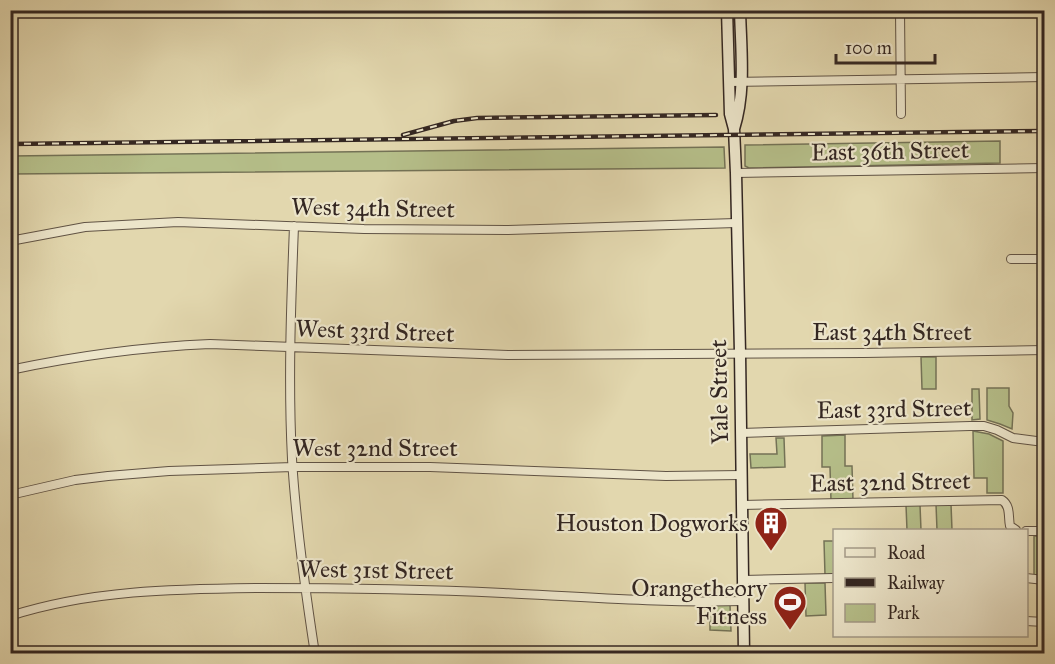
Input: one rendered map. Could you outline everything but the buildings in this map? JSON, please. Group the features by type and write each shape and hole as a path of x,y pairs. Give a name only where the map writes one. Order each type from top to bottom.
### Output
{"main road":[{"name":"Yale Street","path":"727,10 730,114 734,129 736,173 744,654"},
{"name":"Yale Street","path":"734,129 739,113 742,82 740,10"},
{"path":"728,44 741,45"}],"street":[{"path":"900,10 901,114"},
{"path":"729,82 1044,77"},
{"name":"East 36th Street","path":"736,173 1044,168"},
{"name":"West 34th Street","path":"10,241 85,227 131,223 178,222 364,229 507,231 736,224"},
{"path":"294,226 290,346 293,467 305,588 315,654"},
{"path":"1011,259 1044,259"},
{"name":"West 33rd Street","path":"10,370 88,355 210,344 467,354 740,353"},
{"name":"East 34th Street","path":"740,353 1044,350"},
{"name":"East 33rd Street","path":"741,433 984,426 1013,438 1044,442"},
{"name":"West 32nd Street","path":"10,495 66,482 108,476 169,471 293,467 430,467 666,476 741,475"},
{"name":"East 32nd Street","path":"742,505 1002,500 1007,504 1010,526 1014,529"},
{"path":"1028,531 1044,531"},
{"path":"743,580 833,578"},
{"path":"1028,578 1044,580"},
{"name":"West 31st Street","path":"10,616 53,604 143,591 305,588 500,593 630,600 743,601"},
{"path":"1028,621 1044,621"}],"green space":[{"path":"1000,141 1000,163 749,168 745,166 745,145"},
{"path":"724,147 725,168 10,174 11,156"},
{"path":"921,357 936,357 936,389 922,389"},
{"path":"987,388 1009,388 1009,406 1013,413 1012,429 987,420"},
{"path":"972,389 979,389 980,419 972,420"},
{"path":"973,431 989,434 1003,441 1003,493 987,493 987,478 974,478"},
{"path":"845,435 845,466 852,466 853,500 831,501 830,467 822,467 822,436"},
{"path":"776,438 784,438 785,467 751,468 750,454 777,454"},
{"path":"936,504 951,504 952,529 937,529"},
{"path":"906,505 920,505 921,529 907,529"},
{"path":"1034,536 1044,536 1044,575 1034,575"},
{"path":"824,541 833,541 833,574 825,575"},
{"path":"805,583 825,583 826,615 806,616"},
{"path":"710,604 730,605 731,631 710,630"}],"railway":[{"path":"403,135 454,121 477,118 716,115"},
{"path":"10,144 1044,131"}],"place":[{"name":"Houston Dogworks","path":"771,552"},
{"name":"Orangetheory Fitness","path":"790,631"}]}
